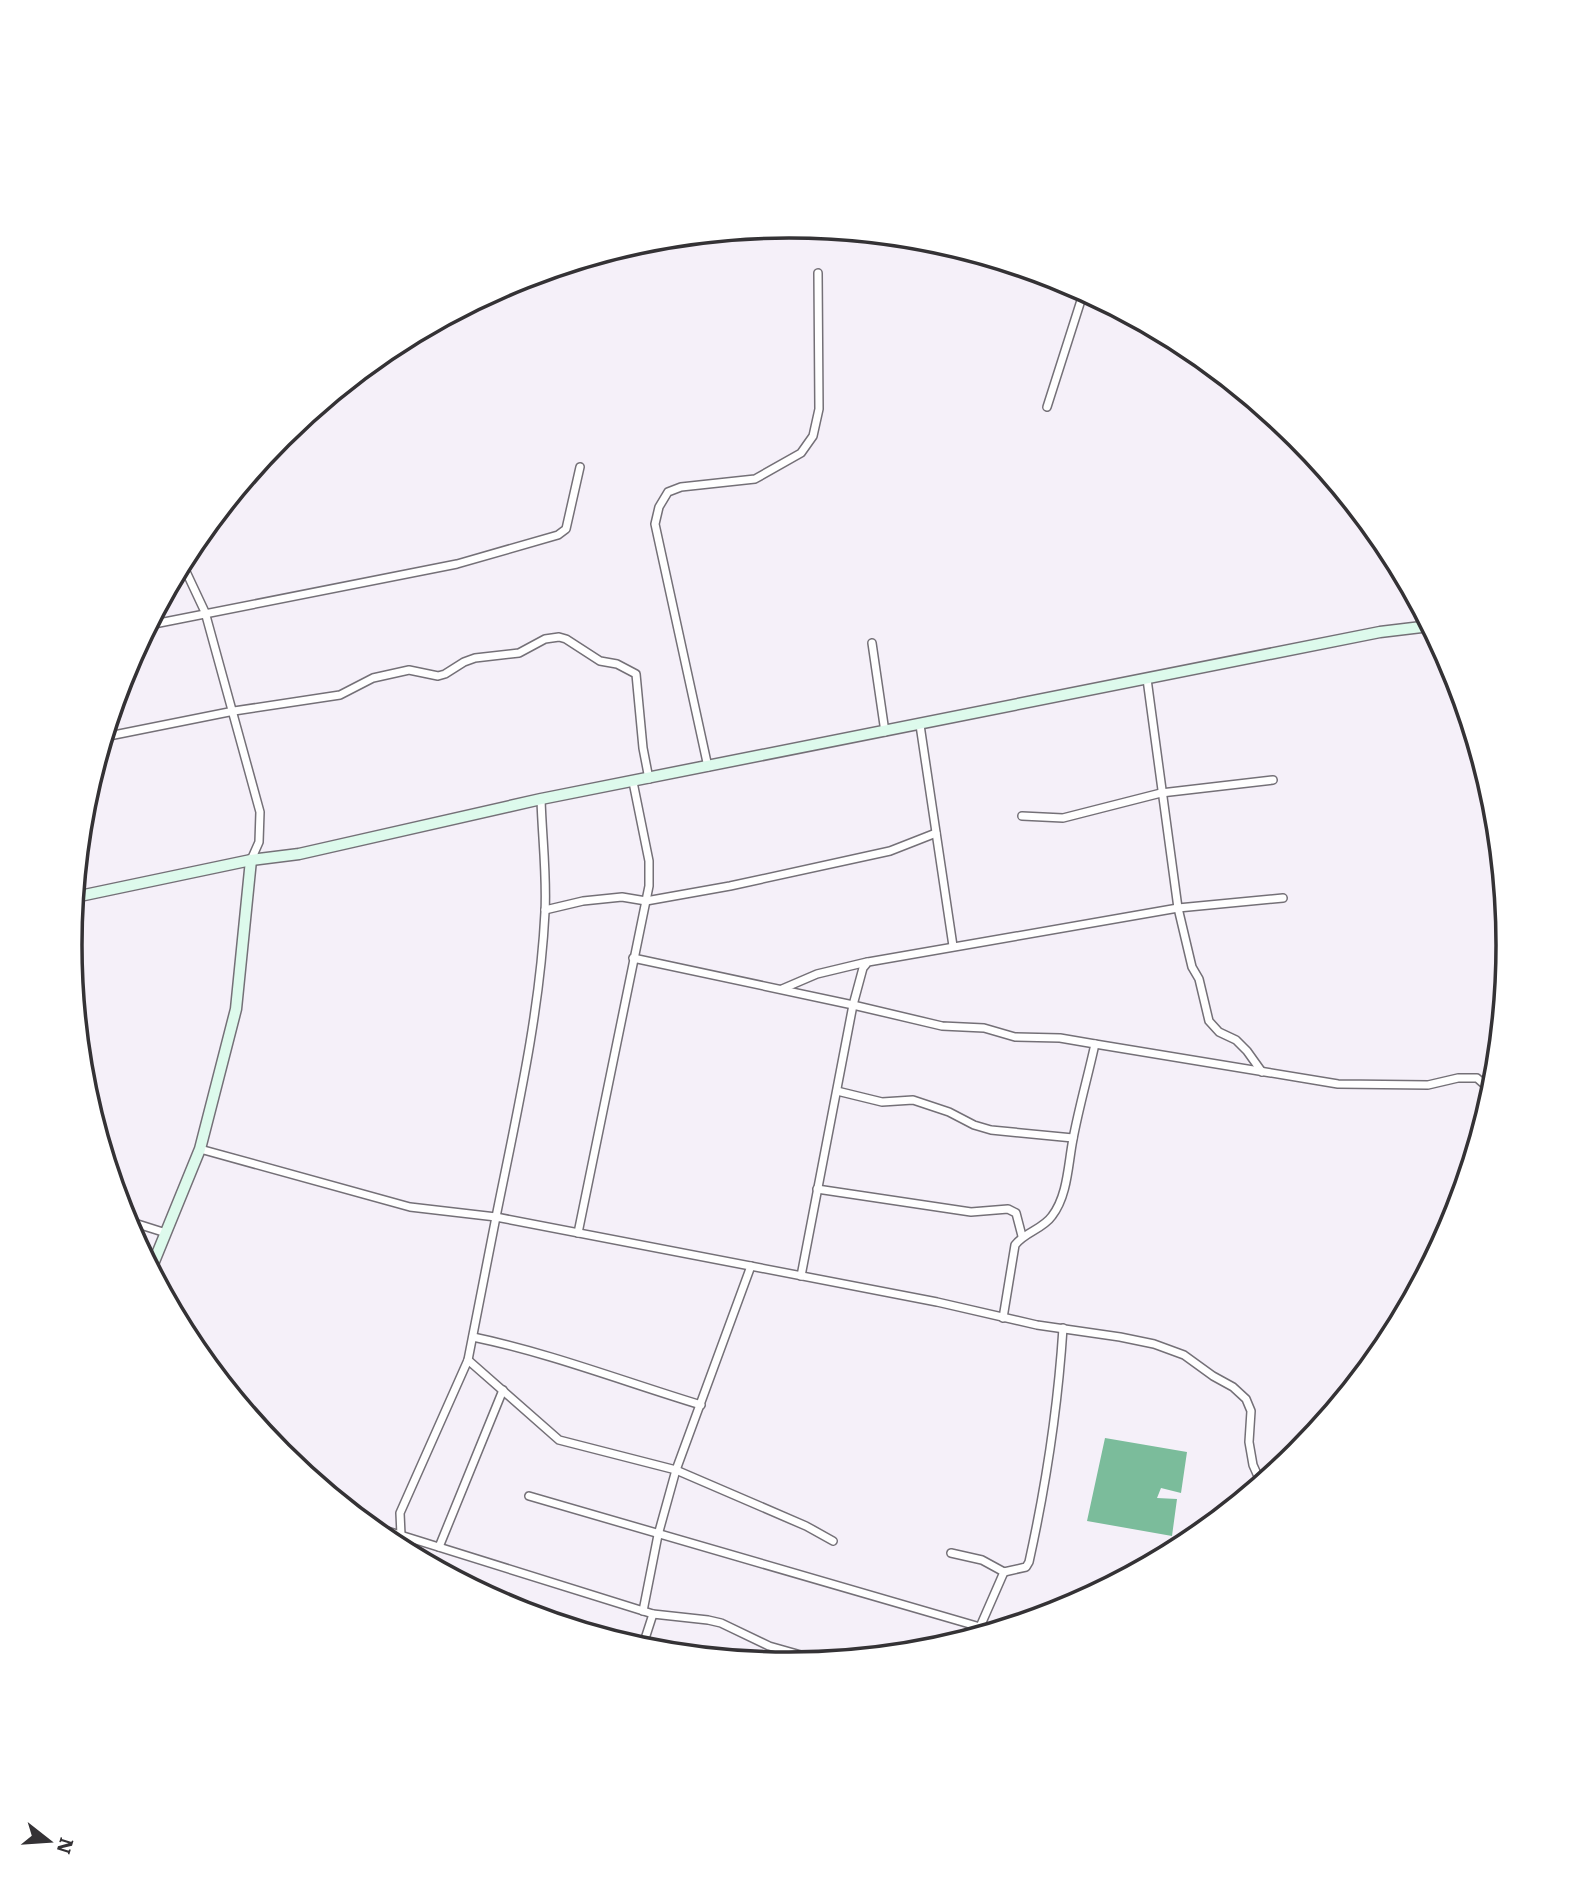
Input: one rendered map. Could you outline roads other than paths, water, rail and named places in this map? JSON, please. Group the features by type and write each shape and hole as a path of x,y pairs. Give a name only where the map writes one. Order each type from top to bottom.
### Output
{"main road":[{"path":"84,895 251,860 299,853 541,799 1380,632 1420,626"},
{"path":"155,1259 201,1149 236,1009 251,860"}],"street":[{"path":"709,767 655,524 659,507 668,492 755,479 801,453 813,436 819,409 818,274"},
{"path":"1047,407 1081,302"},
{"path":"160,622 457,564 558,535 566,529 580,467"},
{"path":"187,575 205,612 260,812 259,842 251,860"},
{"path":"115,735 234,711 340,695 373,678 409,670 438,676 475,658 519,653 545,639 558,637 600,660 617,664 636,674 641,736 649,779"},
{"path":"872,643 886,732"},
{"path":"1147,679 1178,908 1192,967 1199,979 1209,1021 1219,1032 1247,1051 1262,1072"},
{"path":"920,725 953,946"},
{"path":"1022,816 1063,818 1161,793 1273,780"},
{"path":"578,1233 649,886 649,861 633,782"},
{"path":"401,1535 400,1513 468,1360 523,1081 538,986 545,910 541,799"},
{"path":"545,910 583,901 622,897 646,901 730,886 890,851 936,833"},
{"path":"781,989 817,974 953,946 1178,908 1283,898"},
{"path":"633,958 853,1004 942,1026 984,1028 1015,1037 1060,1038 1338,1084 1428,1085 1458,1078 1477,1078 1482,1083"},
{"path":"801,1276 853,1004 863,968 868,962"},
{"path":"1003,1318 1015,1245 1022,1236 1050,1219 1058,1208 1067,1179 1073,1138 1095,1044"},
{"path":"836,1091 882,1102 913,1100 991,1130 1073,1138"},
{"path":"201,1149 410,1207 496,1217 937,1301 1003,1318 1154,1344 1184,1355 1247,1399 1251,1411 1249,1442 1257,1474"},
{"path":"817,1189 971,1212 1008,1209 1016,1213 1022,1236"},
{"path":"140,1225 166,1233"},
{"path":"643,1611 676,1470 751,1266"},
{"path":"951,1553 982,1560 1004,1572 1026,1567 1030,1562 1041,1508 1060,1376 1063,1328"},
{"path":"472,1337 526,1349 701,1405"},
{"path":"468,1360 559,1440 676,1470 806,1526 833,1541"},
{"path":"439,1547 503,1390"},
{"path":"529,1496 977,1626"},
{"path":"398,1534 653,1614 721,1623 769,1646 790,1652"},
{"path":"980,1626 1004,1572"},
{"path":"646,1637 653,1614"}]}
